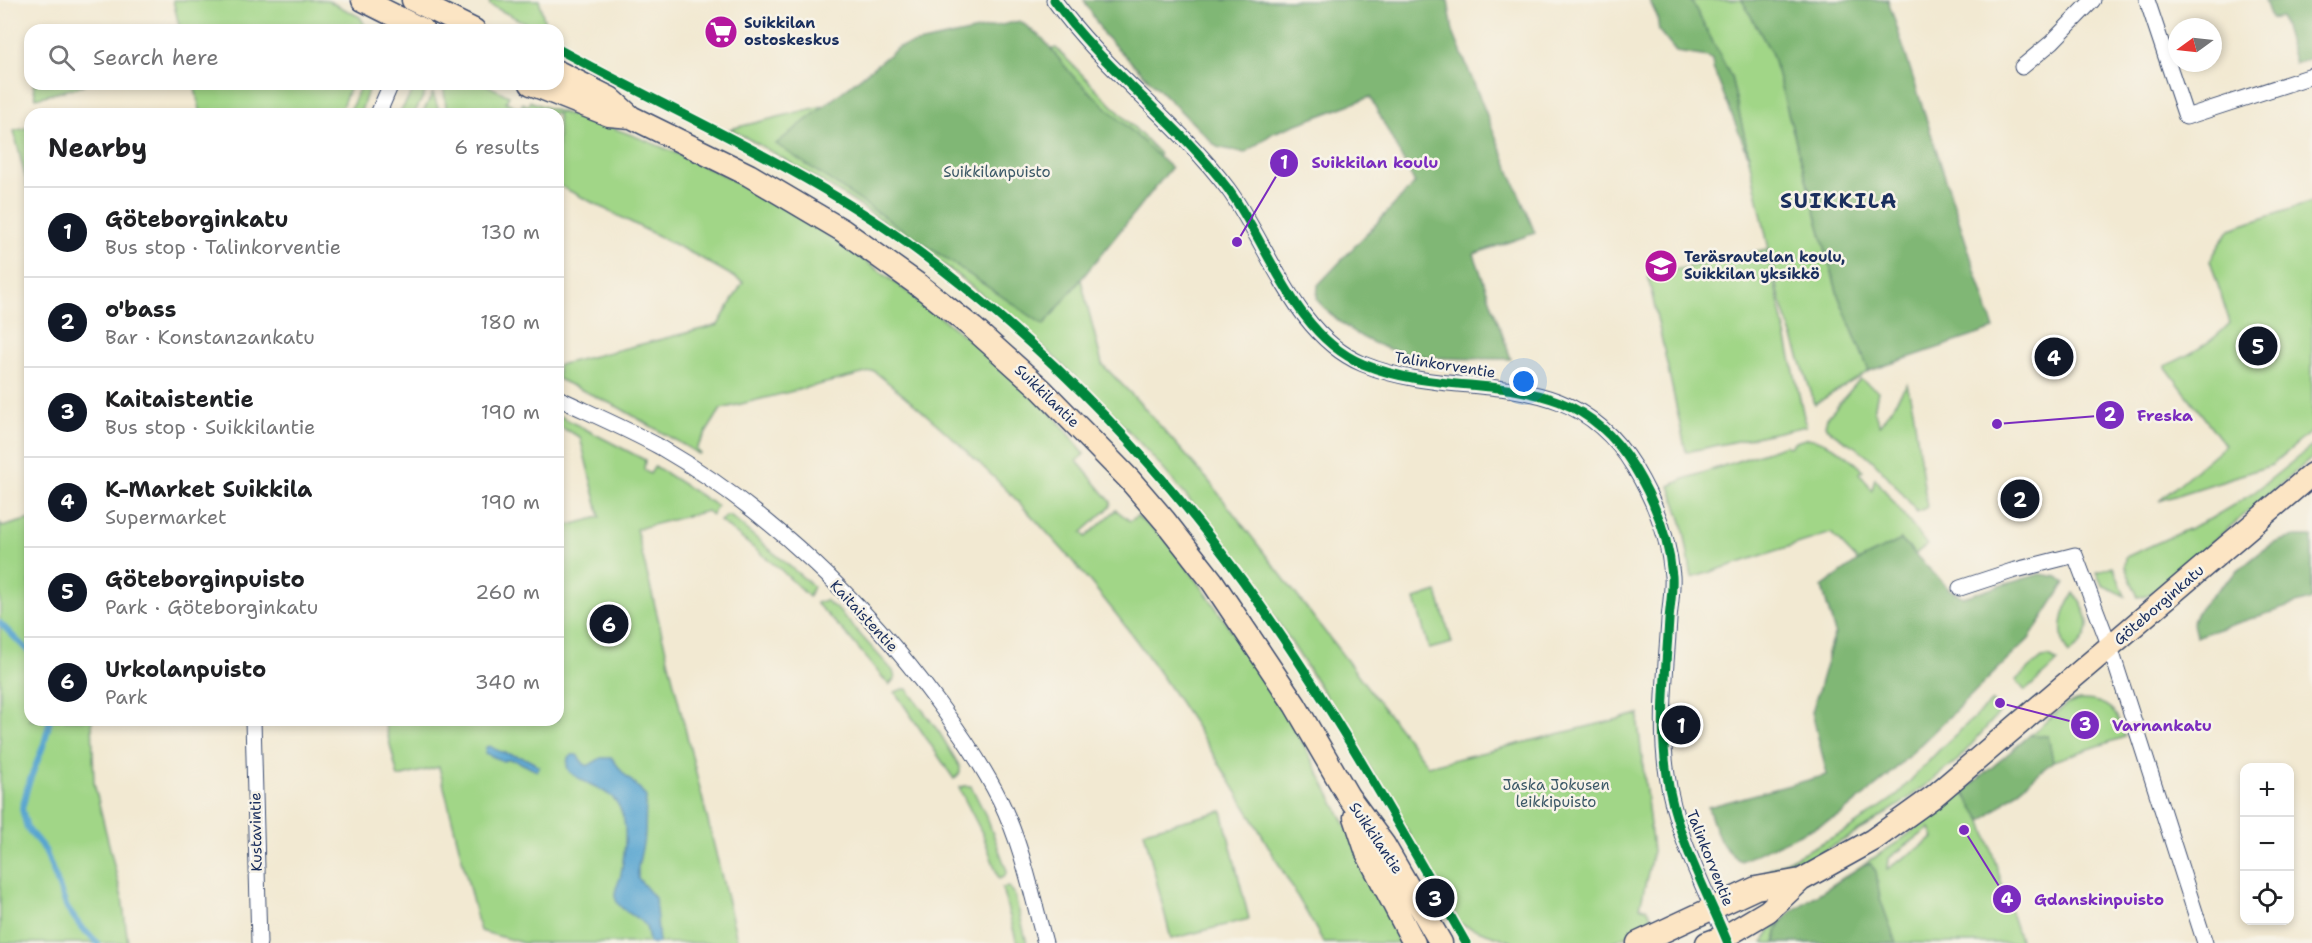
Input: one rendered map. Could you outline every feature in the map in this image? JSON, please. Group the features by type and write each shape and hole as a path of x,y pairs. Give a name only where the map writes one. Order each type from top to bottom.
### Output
{"main road":[{"path":"363,0 409,24"},
{"path":"425,2 464,24"},
{"name":"Suikkilantie","path":"564,75 610,98 631,117 749,175 842,230 973,328 1041,389 1129,479 1165,520 1212,581 1278,679 1348,796 1384,845 1442,943"},
{"name":"Suikkilantie","path":"546,90 609,115 631,117"},
{"name":"Göteborginkatu","path":"1720,941 1768,911 1801,880 1873,840 1933,797 2312,474"},
{"name":"Suikkilantie","path":"1348,796 1367,853 1414,943"},
{"name":"Göteborginkatu","path":"1638,943 1756,888 1801,880"}],"street":[{"name":"Talinkorventie","path":"1054,0 1094,51 1211,167 1243,212 1298,306 1316,330 1332,345 1347,356 1364,364 1399,376 1431,382 1531,392 1552,399 1587,415 1601,426 1633,466 1661,524 1669,550 1673,579 1666,661 1663,741 1667,775 1684,843 1713,907 1720,941"},
{"path":"2022,67 2052,42 2093,0"},
{"path":"2147,0 2186,117 2312,76"},
{"path":"420,24 425,2"},
{"path":"381,108 388,90"},
{"name":"Kaitaistentie","path":"564,401 661,448 722,487 788,539 880,631 918,675 970,746 996,793 1020,852 1045,943"},
{"path":"1960,588 2012,571 2075,555 2110,647 2205,943"},
{"name":"Kustavintie","path":"253,726 259,943"}],"green space":[{"path":"173,0 327,0 360,17 364,24 179,24"},
{"path":"489,0 539,0 545,24 527,24 490,5"},
{"path":"1084,0 1448,0 1453,32 1535,233 1474,254 1511,359 1430,357 1406,354 1383,347 1361,336 1339,321 1317,300 1318,285 1415,183 1370,97 1273,133 1245,153 1217,147 1104,35"},
{"path":"1649,0 1691,0 1731,77 1750,160 1713,68 1712,60 1708,57 1676,52 1659,31 1657,16"},
{"path":"1691,0 1742,0 1772,54 1838,295 1869,371 1815,404 1780,299 1731,77"},
{"path":"1742,0 1888,0 1994,329 1869,371 1838,295 1772,54"},
{"path":"2265,0 2312,0 2312,58 2295,63 2281,17 2271,19"},
{"path":"1020,21 1043,39 1073,76 1171,168 1044,325 776,144 899,47"},
{"name":"Suikkilanpuisto","path":"1056,48 1160,154 1073,248 1102,364 1208,480 1428,766 1639,714 1638,723 1653,851 1640,907 1647,908 1654,923 1611,943 1515,943 1460,924 1403,823 1323,691 1257,589 1177,485 1122,423 1002,311 938,260 871,213 801,169 730,129"},
{"path":"34,90 67,90 36,98"},
{"path":"195,90 349,90 341,108 200,108"},
{"path":"359,90 368,90 362,108 351,108"},
{"path":"413,90 426,90 417,108 403,108"},
{"path":"444,90 497,90 509,96 506,102 518,108 446,108"},
{"path":"433,93 438,108 425,108"},
{"path":"530,101 549,108 520,108 523,103 528,106"},
{"path":"564,113 620,131 696,162 766,197 799,217 865,260 927,307 1009,373 1041,403 1084,454 1077,461 1111,502 1110,507 1082,532 1086,537 1116,510 1130,521 1137,516 1165,539 1199,583 1266,681 1304,745 1407,943 1324,943 1200,733 1116,614 1061,548 1002,485 940,427 874,371 721,409 696,449 699,454 618,407 564,382 564,364 718,325 743,282 564,188"},
{"path":"24,128 24,172 14,131"},
{"path":"2312,202 2312,431 2272,465 2159,501 2225,445 2165,366 2200,348 2230,323 2210,260 2230,229"},
{"path":"1767,249 1806,426 1686,452 1648,276"},
{"path":"1860,379 1878,391 1874,411 1880,425 1907,384 1913,409 1927,507 1917,512 1889,477 1870,458 1825,425 1827,418"},
{"path":"564,418 645,460 644,470 650,474 655,466 717,506 712,515 707,511 636,529 738,943 523,943 480,931 439,767 398,777 385,726 564,726 564,526 600,517 580,437 564,429"},
{"path":"1808,438 1831,446 1851,459 1863,470 1860,473 1872,490 1875,478 1927,545 1915,554 1901,540 1888,776 1848,715 1827,652 1835,633 1822,587 1858,561 1831,533 1692,578 1683,525 1670,486 1684,479 1786,445 1791,446 1793,443"},
{"path":"2312,446 2312,458 2150,594 2138,597 2125,567 2126,557 2210,519 2252,494"},
{"path":"730,516 813,586 809,597 781,570 720,521"},
{"path":"24,521 24,726 92,726 94,783 122,898 128,943 0,943 0,522 2,527"},
{"path":"2296,537 2312,537 2312,599 2197,636 2194,618 2217,590 2265,549 2278,542"},
{"path":"1901,540 1950,590 1963,597 2040,574 2058,577 2065,583 2029,639 1888,776 1839,816 1741,861 1723,845 1708,807 1827,775 1812,712 1835,633 1822,587 1858,561"},
{"path":"2113,566 2125,596 2102,585 2096,572"},
{"path":"1437,592 1452,643 1429,649 1415,599"},
{"path":"2074,593 2084,610 2088,625 2083,640 2069,654 2063,639 2062,623 2066,607"},
{"path":"825,600 839,611 893,671 895,678 889,685 849,637 816,603"},
{"path":"2049,657 2058,662 2025,691 2016,680 2042,658"},
{"path":"907,689 939,732 960,767 960,773 954,779 895,692"},
{"path":"2079,700 2104,704 2119,720 2125,737 2053,761 1982,821 2021,943 1778,943 1870,864 1863,865 1898,842 1963,792 1972,806 2048,736 2030,735 2066,705","holes":["1930,828 1934,838 1887,869 1888,859"]},
{"path":"1992,701 2000,712 1958,760 1901,804 1816,855 1786,870 1763,877 1765,872 1849,829 1895,797 1942,747"},
{"path":"2030,735 2048,736 2053,761 1982,821 1963,792"},
{"path":"971,786 987,818 1007,871 1005,876 999,879 983,835 959,788"},
{"path":"1222,811 1249,919 1171,939 1144,831"},
{"path":"1870,863 1876,871 1880,898 1896,943 1775,943 1780,925 1792,911 1863,865"},
{"path":"1009,887 1014,893 1027,943 1017,943 1002,888"},
{"path":"1783,919 1778,927 1775,943 1763,943 1770,931"}],"water":[{"path":"490,746 527,759 539,767 537,771 516,761 503,761 485,753 486,747"},
{"path":"577,755 588,766 601,758 612,758 646,797 645,834 638,878 655,898 659,943 649,943 645,925 623,909 615,896 625,844 624,824 619,806 608,794 579,779 569,771 568,758"}],"waterway":[{"path":"0,623 24,647"},
{"path":"48,726 22,809 27,828 45,850 67,908 81,927 98,943"}],"cycle path":[{"path":"1054,0 1095,49 1208,164 1243,211 1301,311 1339,350 1363,364 1401,376 1511,390 1545,397 1577,410 1607,433 1634,467 1659,520 1668,548 1672,576 1663,717 1665,756 1671,797 1684,840 1728,943"},
{"path":"564,52 780,164 866,215 955,279 1001,317 1088,399 1169,487 1207,533 1274,624 1332,713 1466,943"}],"place":[{"name":"Suikkilan ostoskeskus","path":"721,32"},
{"name":"Suikkilan koulu","path":"1237,242"},
{"name":"Teräsrautelan koulu, Suikkilan yksikkö","path":"1661,266"},
{"name":"Göteborginpuisto","path":"2258,346"},
{"name":"K-Market Suikkila","path":"2054,357"},
{"name":"Freska","path":"1997,424"},
{"name":"o'bass","path":"2020,499"},
{"name":"Urkolanpuisto","path":"609,624"},
{"name":"Varnankatu","path":"2000,703"},
{"name":"Göteborginkatu","path":"1681,725"},
{"name":"Gdanskinpuisto","path":"1964,830"},
{"name":"Kaitaistentie","path":"1435,898"}],"district":[{"name":"SUIKKILA","path":"1839,201"}],"park label":[{"name":"Jaska Jokusen leikkipuisto","path":"1556,794"}]}
